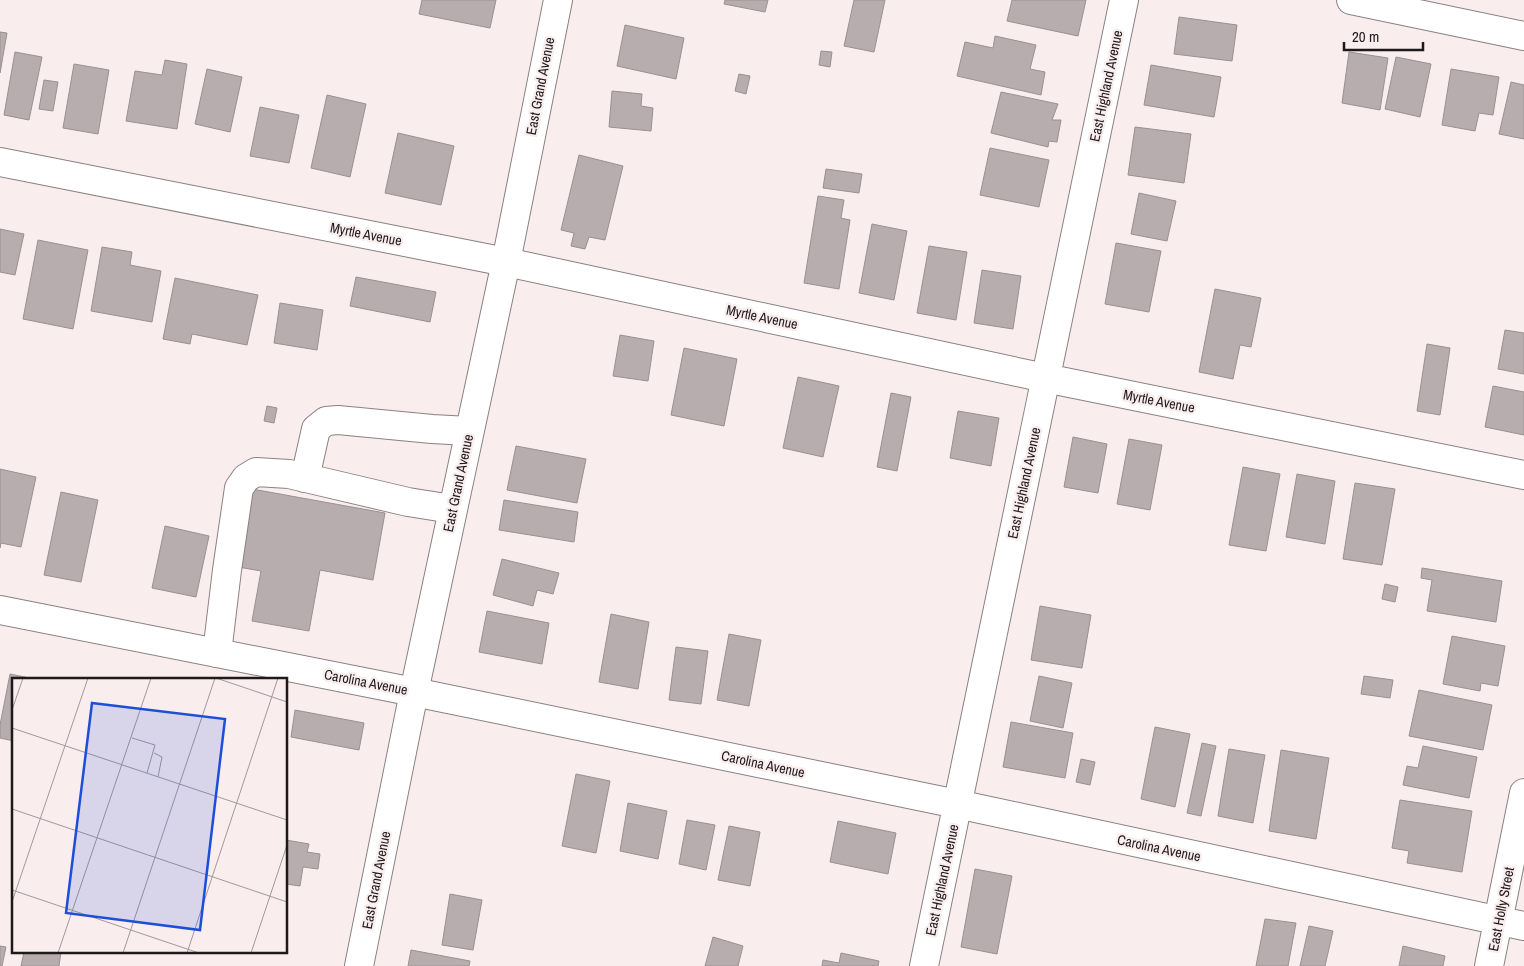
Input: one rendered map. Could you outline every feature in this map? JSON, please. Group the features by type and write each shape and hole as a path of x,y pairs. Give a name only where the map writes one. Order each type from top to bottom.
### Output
{"street":[{"name":"East Grand Avenue","path":"359,966 452,510 506,262 558,0"},
{"name":"East Highland Avenue","path":"924,966 1124,0"},
{"path":"1351,0 1524,36"},
{"name":"Myrtle Avenue","path":"0,162 506,262 1045,378 1524,475"},
{"path":"305,478 316,429 326,421 338,420 469,431"},
{"path":"217,653 239,488 246,478 256,472 289,474 408,502 452,510"},
{"name":"Carolina Avenue","path":"0,610 414,692 957,804 1512,923"},
{"name":"East Holly Street","path":"1490,966 1512,923 1524,793"}],"building":[{"path":"422,0 496,0 490,28 419,14"},
{"path":"725,0 768,0 765,12 724,4"},
{"path":"854,0 885,0 874,52 844,46"},
{"path":"1012,0 1086,0 1078,36 1007,21"},
{"path":"1179,17 1237,25 1232,61 1174,54"},
{"path":"625,25 684,38 676,79 617,66"},
{"path":"0,32 7,33 0,73"},
{"path":"995,36 1036,45 1030,69 1045,72 1041,95 957,76 965,42 993,48"},
{"path":"821,51 832,52 830,67 819,65"},
{"path":"15,52 42,57 29,120 4,115"},
{"path":"1349,52 1388,58 1380,110 1342,103"},
{"path":"1396,57 1431,64 1420,117 1385,109"},
{"path":"165,60 187,64 177,129 126,121 135,71 162,75"},
{"path":"74,64 109,70 98,134 63,128"},
{"path":"1151,65 1221,77 1214,117 1144,105"},
{"path":"207,69 242,77 230,132 195,124"},
{"path":"1451,69 1499,77 1493,115 1479,113 1475,131 1442,125"},
{"path":"739,74 750,76 746,94 735,91"},
{"path":"44,80 58,82 53,111 39,109"},
{"path":"1511,82 1524,85 1524,139 1499,134"},
{"path":"612,91 642,94 641,106 653,108 651,131 609,127"},
{"path":"1001,92 1058,104 1052,120 1061,120 1057,142 1049,141 1048,147 991,133"},
{"path":"327,95 366,104 350,177 311,168"},
{"path":"260,107 299,115 289,163 250,156"},
{"path":"1135,127 1191,134 1184,183 1128,175"},
{"path":"398,133 454,146 441,205 385,193"},
{"path":"990,148 1049,160 1039,207 980,195"},
{"path":"579,155 623,166 605,240 589,237 585,249 571,246 574,233 561,230"},
{"path":"826,169 862,174 859,193 823,188"},
{"path":"1139,193 1176,201 1167,241 1131,234"},
{"path":"818,196 844,200 841,218 850,220 839,289 804,283"},
{"path":"872,224 907,231 894,300 859,293"},
{"path":"0,229 24,234 15,275 0,272"},
{"path":"38,240 88,250 73,329 23,319"},
{"path":"1116,243 1161,251 1149,312 1105,304"},
{"path":"929,246 967,252 956,320 917,313"},
{"path":"102,247 132,252 130,265 161,271 152,322 91,311"},
{"path":"982,270 1021,276 1013,329 974,323"},
{"path":"356,277 436,292 430,322 350,306"},
{"path":"175,278 258,295 247,345 192,334 190,344 163,339"},
{"path":"1215,289 1261,298 1251,347 1240,345 1233,379 1199,372"},
{"path":"280,303 323,310 317,350 274,343"},
{"path":"1505,330 1524,333 1524,374 1498,369"},
{"path":"620,335 654,341 648,381 613,376"},
{"path":"1427,344 1450,348 1440,415 1417,411"},
{"path":"684,348 737,359 724,426 671,415"},
{"path":"798,377 839,386 823,457 783,448"},
{"path":"1493,386 1524,392 1524,435 1485,427"},
{"path":"891,393 911,397 897,471 877,467"},
{"path":"267,406 277,408 274,423 264,421"},
{"path":"958,411 999,418 991,466 950,458"},
{"path":"1073,437 1107,444 1098,493 1064,487"},
{"path":"1129,439 1162,445 1150,510 1117,504"},
{"path":"516,446 586,459 577,503 507,490"},
{"path":"1243,467 1280,474 1266,551 1229,545"},
{"path":"0,469 36,477 21,547 1,543 0,548"},
{"path":"1297,474 1335,481 1325,544 1286,537"},
{"path":"1355,483 1395,489 1382,565 1343,559"},
{"path":"252,489 385,513 373,580 320,570 309,631 252,621 261,571 238,567"},
{"path":"61,492 98,500 81,582 44,575"},
{"path":"504,500 578,512 574,542 499,530"},
{"path":"165,526 209,536 196,597 152,588"},
{"path":"502,559 559,573 553,594 537,590 533,606 493,595"},
{"path":"1422,568 1502,581 1496,622 1427,611 1432,580 1421,578"},
{"path":"1385,584 1398,587 1395,602 1382,599"},
{"path":"1040,606 1091,615 1082,668 1031,660"},
{"path":"487,611 549,623 542,664 479,652"},
{"path":"611,614 649,622 638,689 599,682"},
{"path":"729,634 761,640 749,706 717,700"},
{"path":"1452,636 1505,646 1498,686 1481,683 1480,691 1443,684"},
{"path":"676,647 708,651 701,704 669,700"},
{"path":"10,674 29,678 12,678 12,741 0,738 0,725"},
{"path":"1039,676 1072,683 1063,728 1030,721"},
{"path":"1364,676 1393,680 1390,698 1361,694"},
{"path":"1419,690 1492,705 1483,750 1409,736"},
{"path":"295,710 364,723 359,750 291,737"},
{"path":"1011,722 1073,733 1065,778 1003,767"},
{"path":"1155,727 1190,734 1175,807 1141,799"},
{"path":"1202,743 1216,746 1201,816 1187,813"},
{"path":"1423,746 1477,757 1469,798 1403,785 1407,766 1418,768"},
{"path":"1229,749 1265,755 1253,823 1218,816"},
{"path":"1281,750 1329,758 1316,839 1269,831"},
{"path":"1081,759 1095,762 1090,785 1076,782"},
{"path":"576,774 610,781 596,853 562,846"},
{"path":"1400,800 1472,811 1462,872 1407,863 1409,851 1392,848"},
{"path":"628,803 667,811 658,859 620,851"},
{"path":"687,820 715,825 706,870 679,864"},
{"path":"838,821 896,833 888,874 830,862"},
{"path":"729,826 760,832 750,886 718,880"},
{"path":"288,840 309,844 307,852 320,854 318,869 303,867 300,886 288,884"},
{"path":"975,869 1012,876 997,954 961,947"},
{"path":"450,894 482,900 473,950 442,945"},
{"path":"1265,919 1296,923 1288,966 1256,966"},
{"path":"1309,926 1333,931 1325,966 1300,966"},
{"path":"713,937 743,946 738,966 705,966"},
{"path":"0,946 6,947 2,966 0,966"},
{"path":"1403,946 1445,956 1443,966 1399,966"},
{"path":"411,950 470,961 469,966 408,966"},
{"path":"841,953 879,961 878,966 822,966 823,960 839,963"},
{"path":"24,954 61,954 59,966 21,966"}]}
